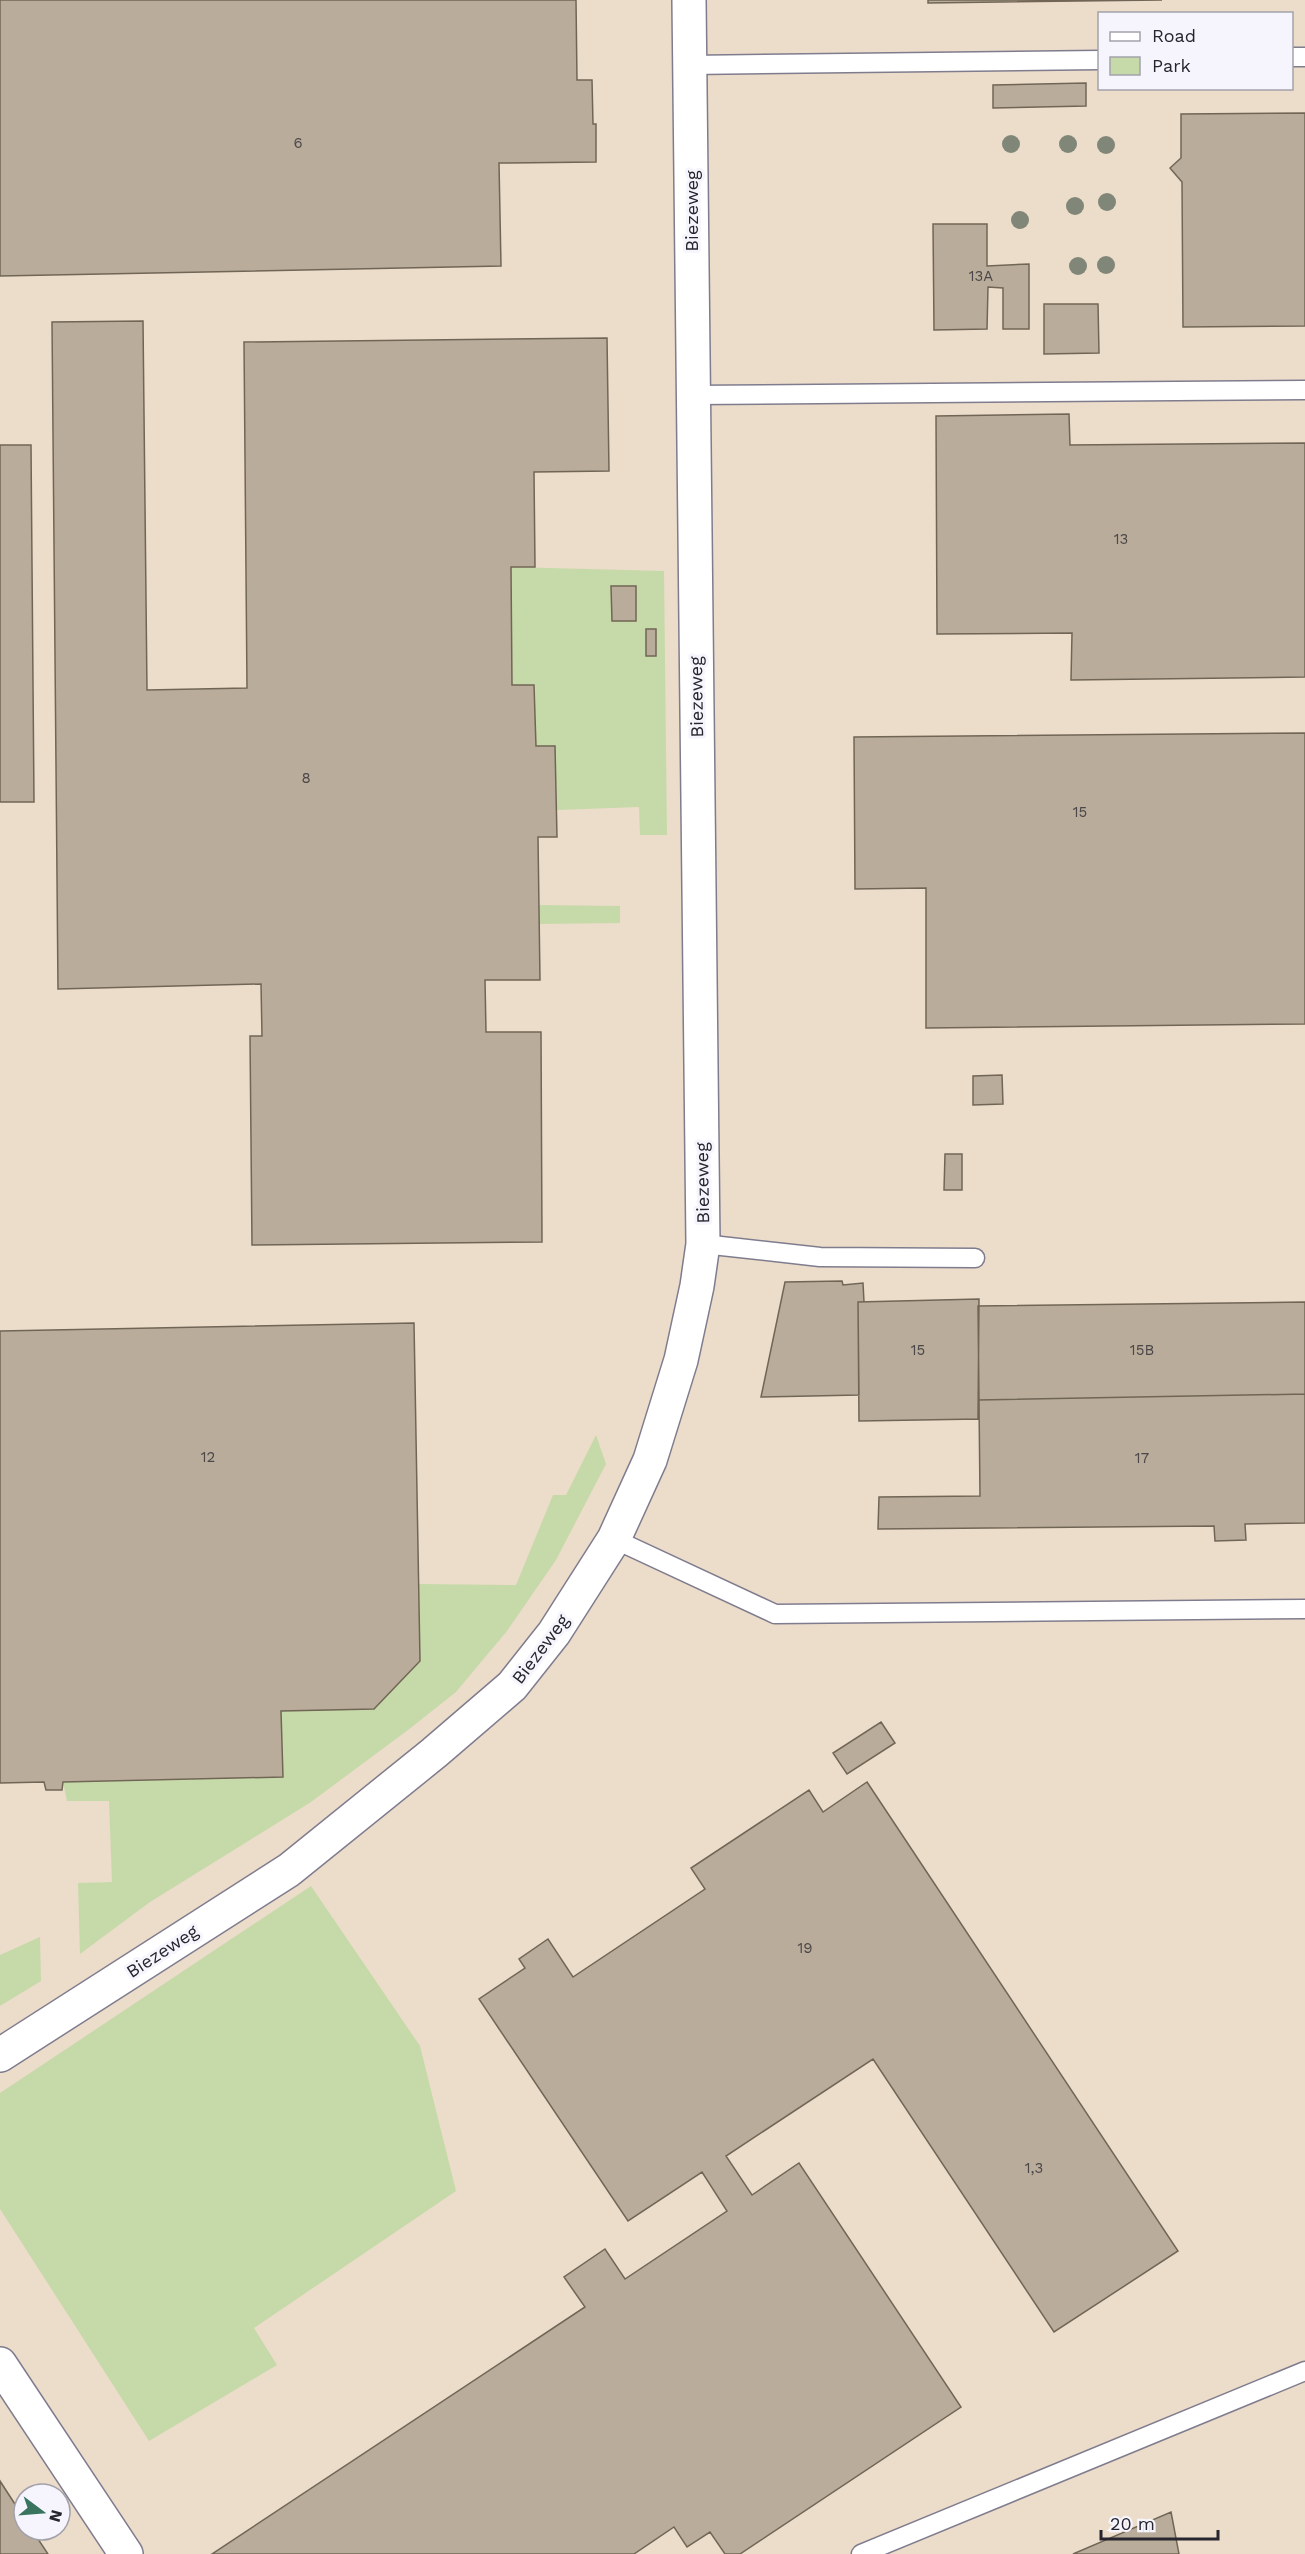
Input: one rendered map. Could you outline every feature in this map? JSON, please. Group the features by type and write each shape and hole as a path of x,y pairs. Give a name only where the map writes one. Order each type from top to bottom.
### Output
{"street":[{"name":"Biezeweg","path":"0,2055 289,1870 434,1754 512,1686 554,1633 614,1539 650,1460 681,1360 697,1286 703,1244 689,0"},
{"path":"0,2364 126,2554"}],"lane":[{"path":"690,65 1098,60"},
{"path":"693,395 1305,390"},
{"path":"703,1244 820,1257 975,1257"},
{"path":"614,1539 775,1614 1305,1609"},
{"path":"861,2554 1305,2371"}],"shaded area":[{"path":"0,0 1305,0 1305,2554 0,2554"}],"green space":[{"path":"511,567 664,571 667,835 640,835 639,807 557,810 555,746 536,746 534,685 512,685"},
{"path":"539,905 620,906 620,923 539,924"},
{"path":"596,1435 606,1464 556,1560 507,1631 456,1692 311,1802 150,1902 80,1954 78,1883 112,1882 109,1801 67,1801 63,1782 283,1777 281,1711 374,1709 420,1661 419,1584 516,1585 553,1495 566,1495"},
{"path":"311,1886 420,2046 456,2191 254,2328 277,2365 149,2441 0,2209 0,2093"},
{"path":"40,1937 41,1981 0,2006 0,1955"}],"building":[{"path":"0,0 576,0 577,80 592,80 593,124 596,124 596,162 499,163 501,266 0,276"},
{"path":"928,0 1162,0 928,3"},
{"path":"1086,83 1086,106 993,108 993,85"},
{"path":"1305,113 1305,326 1183,327 1182,182 1170,168 1181,158 1181,114"},
{"path":"933,224 987,224 987,266 1029,264 1029,329 1003,329 1003,288 988,287 987,329 934,330"},
{"path":"1044,304 1098,304 1099,353 1044,354"},
{"path":"143,321 147,690 247,688 244,342 607,338 609,471 534,472 535,567 511,567 512,685 534,685 536,746 555,746 557,837 538,837 540,980 485,980 486,1032 541,1032 542,1242 252,1245 250,1036 262,1036 261,984 58,989 52,322"},
{"path":"1069,414 1070,445 1305,443 1305,677 1071,680 1072,633 937,634 936,416"},
{"path":"0,445 31,445 34,802 0,802"},
{"path":"611,586 636,586 636,621 612,621"},
{"path":"646,629 656,629 656,656 646,656"},
{"path":"1305,733 1305,1024 926,1028 926,888 855,889 854,737"},
{"path":"1002,1075 1003,1104 973,1105 973,1076"},
{"path":"945,1154 962,1154 962,1190 944,1190"},
{"path":"842,1281 843,1285 863,1283 864,1302 858,1302 859,1395 761,1397 785,1282"},
{"path":"979,1299 978,1419 859,1421 858,1302"},
{"path":"1305,1302 1305,1394 979,1400 978,1306"},
{"path":"414,1323 420,1661 374,1709 281,1711 283,1777 63,1782 62,1790 46,1790 44,1782 0,1783 0,1331"},
{"path":"1305,1394 1305,1523 1245,1524 1246,1540 1215,1541 1214,1526 878,1529 879,1497 980,1496 979,1400"},
{"path":"881,1722 895,1743 847,1774 833,1753"},
{"path":"867,1782 1178,2251 1054,2332 873,2059 726,2156 752,2195 799,2163 961,2407 740,2554 725,2554 710,2532 687,2547 674,2527 634,2554 212,2554 585,2307 564,2277 605,2249 625,2279 727,2211 702,2172 628,2221 479,1999 525,1968 519,1959 548,1939 573,1977 705,1889 691,1868 809,1790 823,1812"},
{"path":"0,2481 12,2500 12,2542 40,2542 48,2554 0,2554"},
{"path":"1171,2512 1179,2554 1073,2554"}]}
